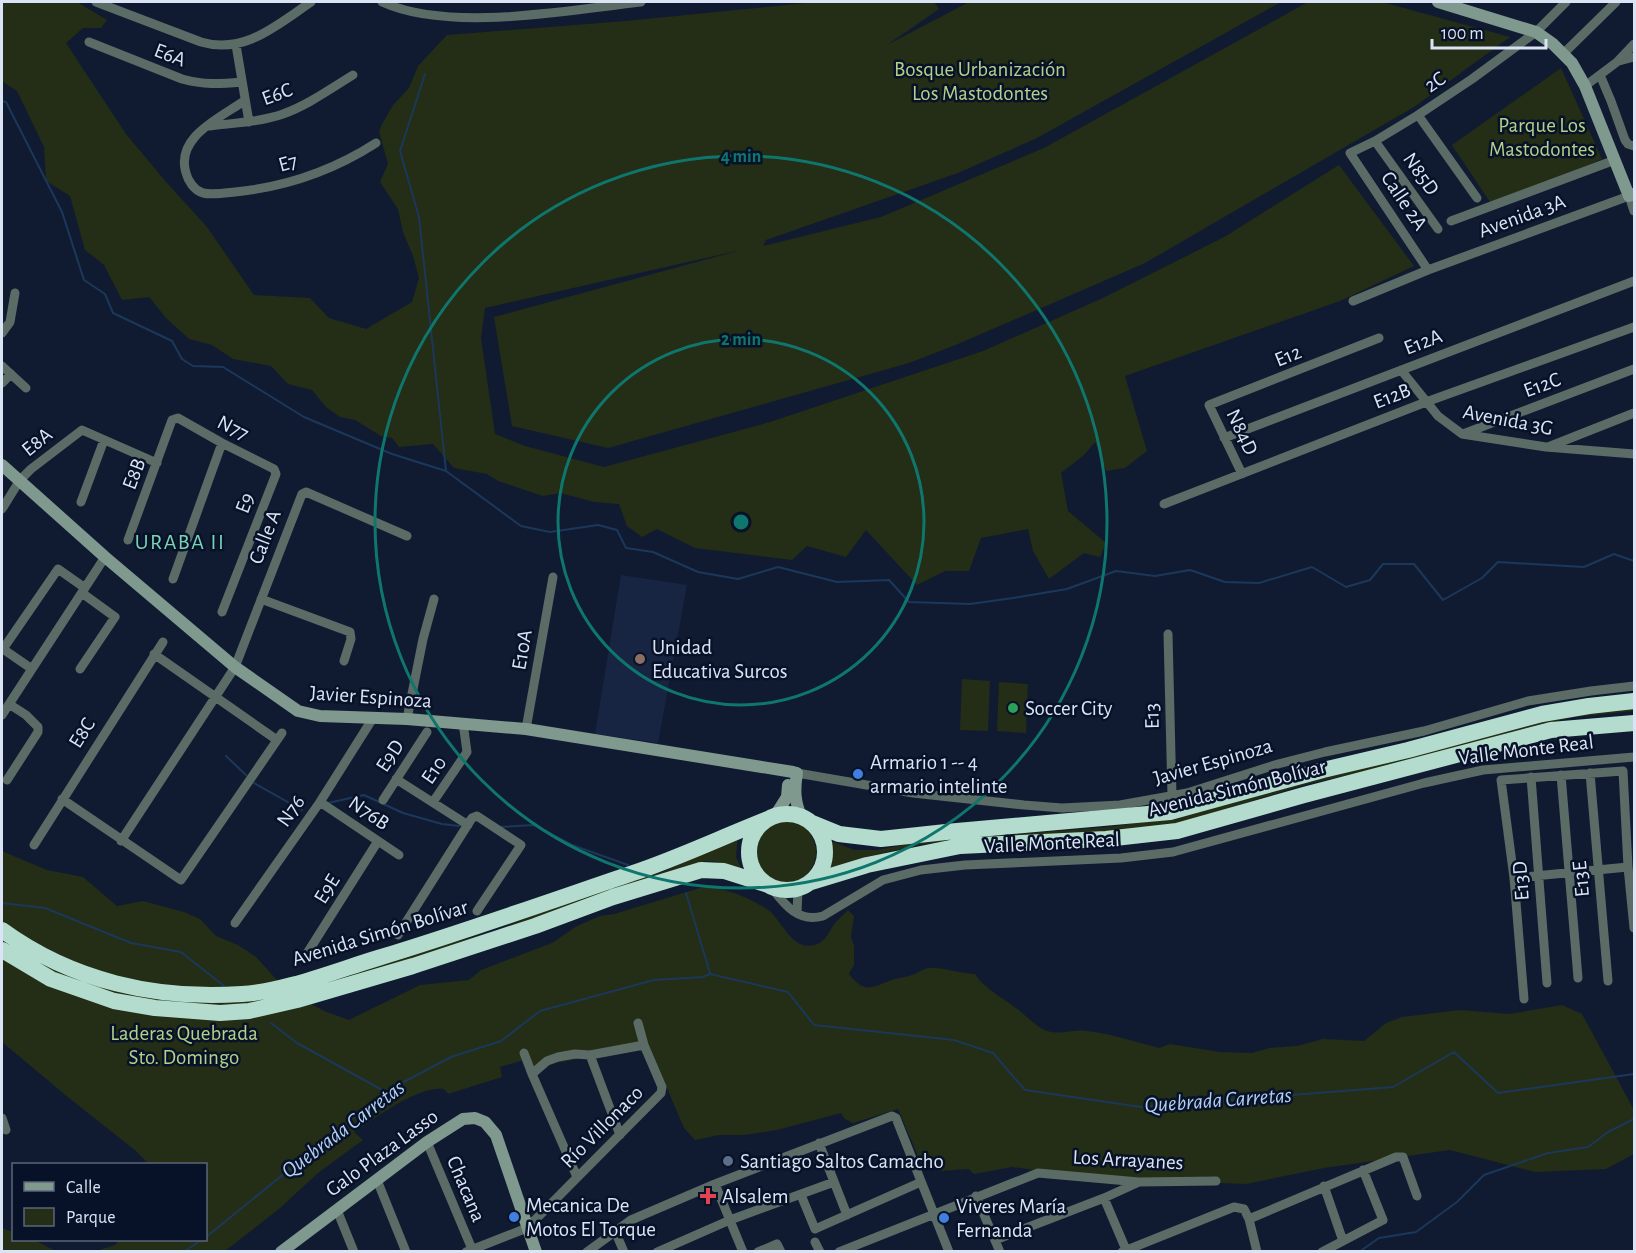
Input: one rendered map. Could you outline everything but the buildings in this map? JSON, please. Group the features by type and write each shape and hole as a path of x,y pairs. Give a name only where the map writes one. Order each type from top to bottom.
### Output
{"highway":[{"name":"Avenida Simón Bolívar","path":"2,930 57,963 102,981 162,993 245,994 288,985 459,934 632,873 771,818 788,814 839,834 881,839 946,831 1170,812 1542,714 1635,701"},
{"name":"Avenida Simón Bolívar","path":"2,950 51,979 114,1001 155,1008 220,1013 249,1011 269,1008 423,963 536,926 612,897 701,870 724,871 789,890 867,865 960,846 1106,839 1177,831 1551,730 1635,723"},
{"path":"770,886 759,878 753,869 750,847 759,826 771,818"},
{"path":"805,886 824,864 826,853 819,832 807,820"}],"street":[{"path":"96,2 213,46 236,45 253,39 311,2"},
{"path":"382,2 427,14 456,16 510,16 541,9 641,2"},
{"path":"1444,2 1536,32 1553,44 1572,63 1586,86 1615,160 1632,195 1635,211"},
{"path":"1536,32 1566,2"},
{"path":"1563,54 1616,2"},
{"name":"2C","path":"1350,153 1418,115 1536,32"},
{"name":"E6A","path":"89,42 182,80 202,85 242,82"},
{"path":"1586,86 1617,62 1635,44"},
{"path":"236,45 249,122"},
{"path":"1617,62 1635,57"},
{"name":"E6C","path":"208,126 249,122 283,114 302,106 352,75"},
{"path":"1600,75 1625,140 1628,144 1635,146"},
{"path":"208,126 244,101"},
{"path":"1418,115 1477,198"},
{"name":"E7","path":"208,126 196,134 188,144 184,155 184,168 188,181 203,193 243,192 293,181 325,170 376,143"},
{"name":"N85D","path":"1375,141 1438,229"},
{"name":"Calle 2A","path":"1350,153 1428,270"},
{"path":"1451,221 1615,160"},
{"name":"Avenida 3A","path":"1353,301 1428,270 1632,195"},
{"name":"E12A","path":"1224,438 1635,281"},
{"path":"2,333 10,322 15,293"},
{"name":"E12B","path":"1164,504 1426,402 1635,327"},
{"name":"E12","path":"1209,405 1379,338"},
{"path":"2,366 26,388"},
{"name":"E12C","path":"1462,434 1635,369"},
{"name":"Avenida 3G","path":"1401,370 1438,416 1462,434 1546,447 1632,452"},
{"path":"2,383 11,374"},
{"name":"N84D","path":"1209,405 1242,474"},
{"path":"1546,447 1635,413"},
{"name":"N77","path":"172,420 178,418 274,469 276,474"},
{"name":"E8B","path":"128,540 158,464 172,420"},
{"name":"E8A","path":"2,510 21,480 32,468 76,433 87,430 104,441"},
{"path":"81,502 104,441 158,464"},
{"path":"173,579 222,443"},
{"name":"Javier Espinoza","path":"2,465 105,557 235,667 298,711 320,716 407,719 526,729 912,793 1062,808 1120,805 1172,796 1278,764 1424,731 1528,701 1635,686"},
{"name":"E9","path":"222,612 276,474"},
{"name":"Calle A","path":"121,840 235,667 302,494 306,492 406,536"},
{"path":"2,715 105,557"},
{"path":"32,669 3,649 58,569 115,617 80,669"},
{"name":"E10A","path":"526,729 553,577"},
{"path":"261,599 350,632 351,639 344,661"},
{"path":"407,719 423,639 434,599"},
{"name":"E13","path":"1168,634 1172,796"},
{"name":"E8C","path":"34,845 163,642"},
{"path":"62,799 178,879 183,879 280,736 215,696 154,654"},
{"path":"6,780 38,732 38,727 26,715 9,704"},
{"name":"N76","path":"235,923 320,802 373,718"},
{"name":"E10","path":"433,802 467,752 463,723"},
{"name":"E9D","path":"383,800 427,732"},
{"name":"Valle Monte Real","path":"797,913 806,919 823,916 883,880 921,870 965,865 1121,858 1173,852 1424,783 1483,770 1635,757"},
{"path":"1562,775 1569,763"},
{"path":"1556,764 1562,775 1578,978"},
{"path":"1524,999 1514,878 1501,780 1623,771 1628,867 1635,928"},
{"path":"792,773 795,802 807,820"},
{"path":"771,818 787,797 792,773"},
{"name":"E13E","path":"1590,773 1608,981"},
{"name":"E13D","path":"1531,777 1547,983"},
{"path":"396,779 468,825"},
{"name":"N76B","path":"320,802 399,855"},
{"path":"398,934 472,818 477,816 521,845 477,911"},
{"name":"E9E","path":"306,955 378,841"},
{"path":"1514,878 1628,867"},
{"path":"770,886 797,913 805,886"},
{"path":"532,1074 547,1061 575,1054 590,1055 644,1045 638,1023"},
{"name":"Río Villonaco","path":"469,1250 527,1228 662,1090 644,1045"},
{"path":"524,1053 577,1178"},
{"path":"590,1055 620,1135"},
{"path":"587,1251 631,1220 715,1184 892,1116 896,1118 934,1215 945,1250"},
{"path":"2,1118 6,1130"},
{"name":"Galo Plaza Lasso","path":"281,1251 297,1246 337,1209 427,1143 464,1119 475,1118 484,1122 496,1135 536,1251"},
{"name":"Chacana","path":"427,1143 469,1250"},
{"path":"819,1143 847,1215"},
{"path":"1249,1219 1396,1157 1403,1157 1417,1196"},
{"path":"1322,1251 1383,1220 1363,1170"},
{"name":"Los Arrayanes","path":"976,1196 1038,1173 1139,1182 1216,1181"},
{"path":"377,1180 406,1251"},
{"path":"663,1250 730,1220 834,1182"},
{"path":"801,1195 815,1229 921,1182"},
{"path":"995,1240 1139,1182"},
{"path":"715,1184 743,1251"},
{"path":"1324,1186 1343,1241"},
{"path":"840,1251 934,1215 976,1196 1000,1251"},
{"path":"1104,1198 1125,1251 1234,1207 1244,1209 1249,1219 1257,1251"},
{"path":"337,1209 354,1251"},
{"path":"615,1231 624,1251"},
{"path":"758,1251 777,1244 781,1251"}],"shaded area":[{"name":"Unidad Educativa Surcos","path":"621,575 687,585 658,743 595,734"}],"green space":[{"name":"Bosque Urbanización Los Mastodontes","path":"2,2 77,2 107,20 101,28 83,28 66,43 126,134 207,227 254,295 310,298 329,318 366,329 412,302 419,278 403,232 398,209 380,182 388,164 379,132 393,105 409,88 418,66 447,35 626,21 817,2 934,2 939,9 887,45 969,2 1281,2 1037,138 958,173 766,240 763,246 881,217 1044,148 1308,2 1382,2 1510,37 1414,107 1145,263 909,363 608,448 512,426 494,317 741,250 485,308 481,338 495,434 525,446 604,467 770,422 983,351 1105,297 1226,236 1339,165 1414,266 1340,301 1125,376 1147,451 1125,468 1106,471 1095,442 1084,455 1061,473 1068,511 1106,543 1100,557 1084,553 1049,579 1033,551 1028,529 981,538 969,571 945,571 917,585 866,530 846,557 807,546 792,560 695,548 657,529 642,537 627,526 619,504 594,502 560,493 543,496 498,481 487,474 454,468 433,444 399,447 392,438 381,436 355,420 340,417 326,407 312,390 288,384 271,366 233,359 212,345 189,339 166,318 149,297 122,300 104,265 85,250 70,196 46,181 44,147 17,91 2,81"},
{"name":"Parque Los Mastodontes","path":"1561,68 1602,159 1494,208 1452,145"},
{"name":"Soccer City","path":"962,679 990,681 988,731 960,730"},
{"name":"Soccer City","path":"999,682 1028,684 1026,733 997,731"},
{"path":"1634,706 1634,711 1575,717 1538,725 1386,767 1307,784 1164,826 1127,831 924,844 827,869 831,855 829,840 854,850 877,850 923,841 1108,827 1177,817 1538,721"},
{"path":"785,821 802,826 807,830 811,835 816,852 811,869 807,874 802,878 785,883 768,878 763,874 759,869 754,852 759,835 763,830 768,826"},
{"name":"Laderas Quebrada Sto. Domingo","path":"738,836 736,857 742,870 717,862 705,861 667,875 576,902 532,921 295,995 324,1011 349,1020 420,985 469,980 481,970 552,943 577,926 600,916 614,914 700,888 709,888 743,897 767,909 794,940 808,946 823,940 848,910 854,916 851,937 854,946 854,965 849,974 863,986 877,986 929,968 975,974 988,988 1036,1025 1046,1030 1096,1032 1159,1048 1170,1044 1220,1052 1252,1053 1269,1048 1297,1046 1323,1039 1364,1041 1386,1023 1402,1017 1460,1010 1510,1014 1562,1005 1582,1014 1634,1110 1634,1154 1606,1169 1535,1172 1450,1150 1324,1168 1246,1184 1165,1181 1133,1183 1012,1167 974,1174 969,1169 939,1171 929,1164 923,1168 898,1109 853,1123 845,1119 841,1113 777,1130 744,1135 719,1135 695,1140 684,1128 649,1046 556,1063 536,1070 524,1060 500,1067 502,1077 448,1094 444,1089 434,1089 410,1097 354,1132 363,1140 318,1173 279,1209 225,1251 96,1251 115,1245 118,1241 207,1241 207,1163 148,1163 2,1042 2,851 47,870 83,877 117,906 143,901 184,912 200,919 216,936 238,945 256,957 277,980 459,941 494,931 595,891 665,871"},
{"path":"2,1228 12,1232 12,1241 36,1241 56,1251 2,1251"}],"waterway":[{"path":"425,74 400,151 419,217 446,471"},
{"path":"2,101 6,102 62,212 84,280 105,294 113,313 172,341 182,359 193,366 223,367 304,417 392,454 446,471 521,526 550,532 598,525 617,530 626,548 653,552 698,572 738,579 778,567 837,582 889,580 909,602 970,604 1067,589 1116,571 1155,576 1190,570 1225,582 1259,583 1312,567 1346,587 1370,580 1383,564 1414,564 1443,600 1482,578 1498,562 1584,567 1614,554 1634,561"},
{"path":"226,756 246,775"},
{"path":"254,783 302,810"},
{"path":"328,803 364,795 403,813 442,824 459,826"},
{"path":"500,827 534,825 572,845 628,865"},
{"path":"686,893 710,973"},
{"path":"2,903 45,908 131,943 181,952 224,986"},
{"name":"Quebrada Carretas","path":"207,1236 385,1092 451,1057 501,1041 540,1011 654,980 703,977 710,974 788,992 814,1025 954,1040 993,1053 1025,1090 1141,1107 1393,1087 1454,1052 1498,1093 1634,1074"},
{"path":"271,1023 297,1043 384,1091"},
{"path":"1359,1252 1379,1238 1416,1232 1457,1202 1484,1175 1548,1153 1588,1147 1608,1132 1634,1119"},
{"name":"Quebrada Carretas","path":"184,1252 200,1241"}],"place":[{"name":"Unidad Educativa Surcos","path":"640,659"},
{"name":"Soccer City","path":"1013,708"},
{"name":"Armario 1 -- 4 armario intelinte","path":"858,774"},
{"name":"Santiago Saltos Camacho","path":"728,1161"},
{"name":"Alsalem","path":"708,1196"},
{"name":"Mecanica De Motos El Torque","path":"514,1217"},
{"name":"Viveres María Fernanda","path":"944,1218"}],"district":[{"name":"URABA II","path":"180,542"}]}
